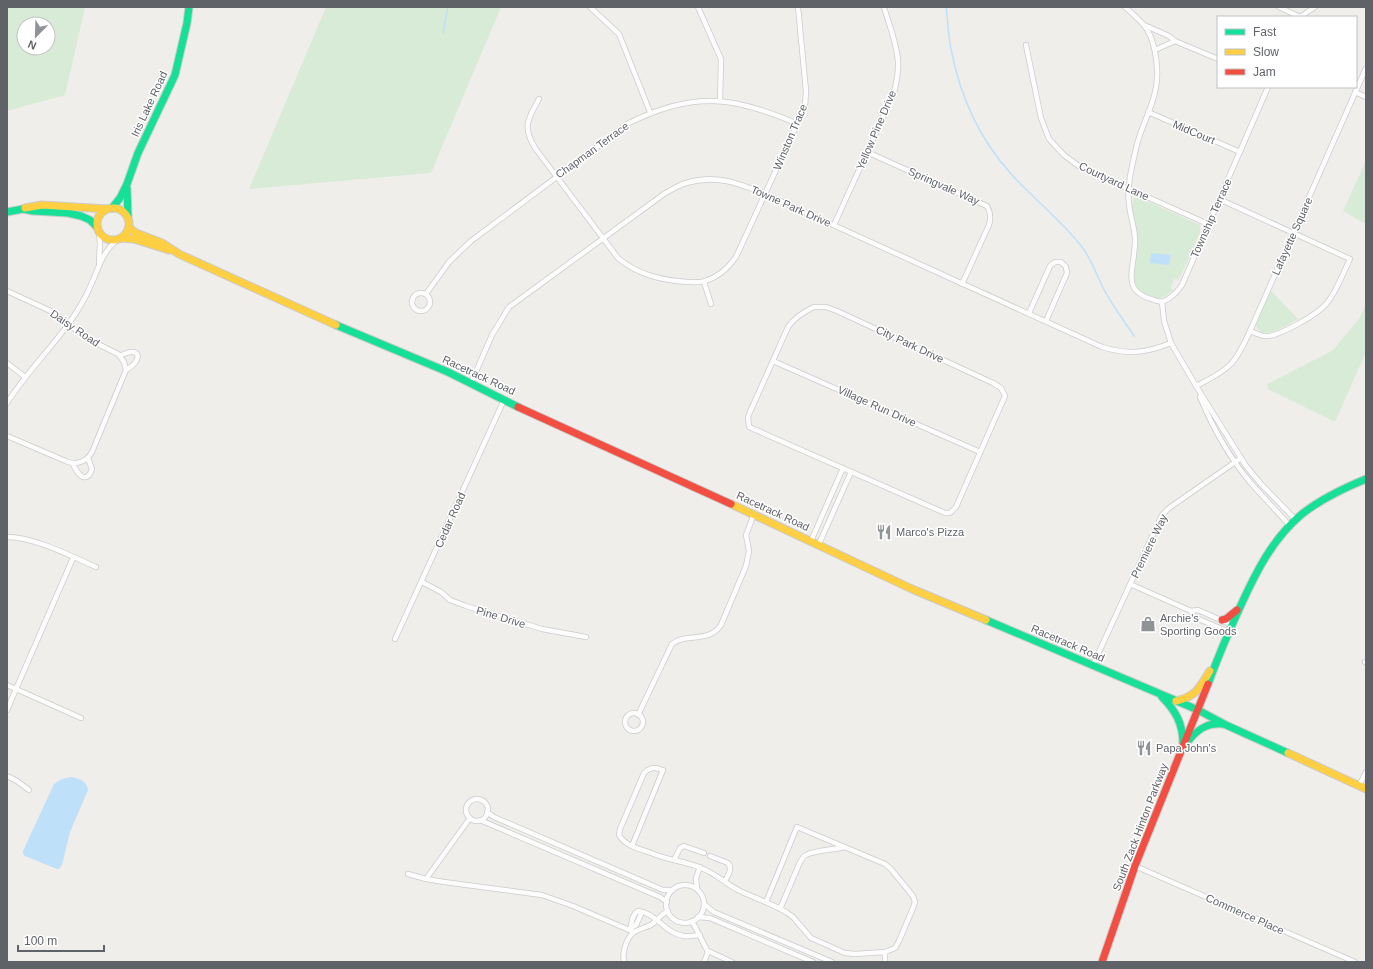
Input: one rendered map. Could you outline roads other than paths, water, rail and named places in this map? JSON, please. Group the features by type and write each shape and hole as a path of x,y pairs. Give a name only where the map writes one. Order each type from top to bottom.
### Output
{"street":[{"name":"Iris Lake Road","path":"109,208 120,198 127,184 138,153 175,75 189,7"},
{"path":"590,7 620,34 650,112"},
{"path":"698,7 721,59 720,100"},
{"name":"Winston Trace","path":"704,282 722,273 730,266 736,257 805,107 806,91 798,7"},
{"name":"Yellow Pine Drive","path":"834,225 894,93 898,75 897,52 884,7"},
{"path":"1125,7 1144,25 1169,36 1175,41 1217,59"},
{"path":"1278,7 1298,16"},
{"path":"1302,16 1315,7"},
{"path":"1144,25 1155,50 1157,79 1154,94 1135,152 1129,188 1129,204 1135,238 1130,274 1132,284 1137,293 1149,300 1162,302 1164,321 1172,343 1196,386 1241,458 1261,484 1296,520"},
{"path":"1155,50 1175,41"},
{"name":"Courtyard Lane","path":"1026,46 1041,118 1049,139 1064,155 1080,167 1208,224"},
{"name":"Lafayette Square","path":"1357,88 1366,68"},
{"name":"Township Terrace","path":"1162,302 1170,299 1176,294 1182,285 1268,88"},
{"name":"Lafayette Square","path":"1196,386 1231,364 1240,350 1250,331 1357,88"},
{"path":"1355,92 1366,96"},
{"path":"538,99 528,119 527,129 529,138 618,258 635,270 654,278 704,282 711,304"},
{"name":"Chapman Terrace","path":"426,294 448,262 471,241 556,176 629,123 650,112 672,105 698,101 720,100 746,105 770,112 798,124"},
{"name":"MidCourt","path":"1148,112 1240,152"},
{"name":"Springvale Way","path":"867,152 987,206 990,210 991,218 989,225 962,284"},
{"name":"Towne Park Drive","path":"471,383 492,335 509,307 664,194 685,183 705,179 723,180 740,184 765,194 1102,347 1128,353 1158,349 1172,343"},
{"name":"Iris Lake Road","path":"127,184 128,216"},
{"path":"1219,199 1350,259 1327,303 1312,315 1284,331 1273,334 1265,336 1250,331"},
{"path":"7,212 42,205 80,208 109,208 121,210 128,216 129,228 128,232 110,246 99,265 90,288 68,324 25,377 7,403"},
{"path":"99,265 99,216 109,208"},
{"path":"23,209 58,212 81,216 90,220 107,239 120,239"},
{"name":"Racetrack Road","path":"129,228 136,233 162,243 171,250 322,319 448,372 504,400 819,544 912,589 1198,710 1226,725 1363,787"},
{"name":"Racetrack Road","path":"120,239 138,240 160,248 171,250"},
{"path":"1030,314 1050,266 1054,262 1061,262 1066,268 1067,273 1046,321"},
{"name":"Daisy Road","path":"7,291 47,309 86,338 120,356 129,352 134,352 138,359 136,363 126,370 99,437 88,458 92,469 87,476 79,475 73,464 7,436"},
{"name":"Chapman Terrace","path":"417,294 426,294 430,299 430,305 426,310 417,310 413,306 413,298 417,294"},
{"name":"City Park Drive","path":"814,307 826,307 992,383 1001,388 1005,396 956,507 950,513 945,514 749,427 748,417 773,361 788,327 795,318 814,307"},
{"path":"120,356 124,362 126,370"},
{"name":"Village Run Drive","path":"773,361 980,452"},
{"path":"7,363 25,377"},
{"path":"1196,386 1210,420 1227,451 1251,483 1290,526"},
{"name":"Cedar Road","path":"395,640 504,400"},
{"path":"73,464 80,463 88,458"},
{"name":"Premiere Way","path":"1093,665 1162,515 1241,458"},
{"path":"811,541 843,468"},
{"path":"819,544 851,472"},
{"name":"South Zack Hinton Parkway","path":"1102,962 1135,866 1217,661 1256,572 1270,549 1296,520 1341,489 1366,479"},
{"path":"638,715 672,644 681,639 711,634 721,625 746,566 749,551 746,535 754,514"},
{"path":"7,537 14,537 36,543 96,567"},
{"path":"7,710 73,558"},
{"name":"Pine Drive","path":"422,582 440,592 450,600 466,606 542,630 586,637"},
{"path":"1130,584 1191,611 1198,610 1232,625"},
{"path":"1222,620 1226,620 1241,605"},
{"path":"1191,611 1194,617 1229,632"},
{"path":"1176,701 1188,699 1194,694 1217,661"},
{"path":"7,685 82,718"},
{"path":"1159,694 1169,703 1179,717 1183,736 1182,750"},
{"path":"1182,750 1201,727 1218,723 1226,725"},
{"path":"632,846 663,770 656,768 650,768 644,773 620,829 619,836 621,839 632,846 660,857 700,867 712,872 736,889 766,902 793,917 811,938 845,953 855,954 885,952 895,948 915,902 913,896 885,864 796,827 766,902"},
{"path":"1363,787 1366,772"},
{"path":"7,776 29,790"},
{"path":"667,902 660,897 480,820 476,821 467,815 466,808 469,802 478,799 487,805 488,812 494,817 663,890 673,890"},
{"path":"480,820 483,819 488,812"},
{"path":"426,879 470,818"},
{"path":"674,860 680,848 684,846 704,853"},
{"path":"780,909 804,856 844,847"},
{"path":"710,856 728,863 730,866 731,869 725,881"},
{"name":"Commerce Place","path":"1135,866 1355,962"},
{"path":"697,890 696,878 700,867"},
{"path":"408,874 444,882 542,894 632,930 648,926 668,911"},
{"path":"687,885 696,878"},
{"path":"687,885 697,890 703,898 704,904 703,911 698,917 692,921 683,923 672,917 668,911 667,902 669,894 673,890 678,886 687,885"},
{"path":"704,904 714,912 832,962"},
{"path":"624,962 624,951 632,930 633,918 635,913 638,911 656,920 668,931 685,936 700,935"},
{"path":"632,930 642,912"},
{"path":"698,917 710,918 813,962"},
{"path":"633,918 648,926"},
{"path":"692,921 708,951 732,962"},
{"path":"704,962 708,951"},
{"path":"885,952 885,962"}],"water":[{"path":"1151,253 1171,255 1169,265 1150,263"},
{"path":"71,777 86,784 88,790 70,832 62,865 57,869 25,856 23,851 54,784 62,779"}],"waterway":[{"path":"443,33 448,7"},
{"path":"946,7 950,44 960,84 981,132 990,147 1012,175 1066,228 1082,247 1109,299 1134,336"}],"place":[{"name":"Marco's Pizza","path":"884,532"},
{"name":"Archie's Sporting Goods","path":"1148,624"},
{"name":"Papa John's","path":"1144,748"}]}
